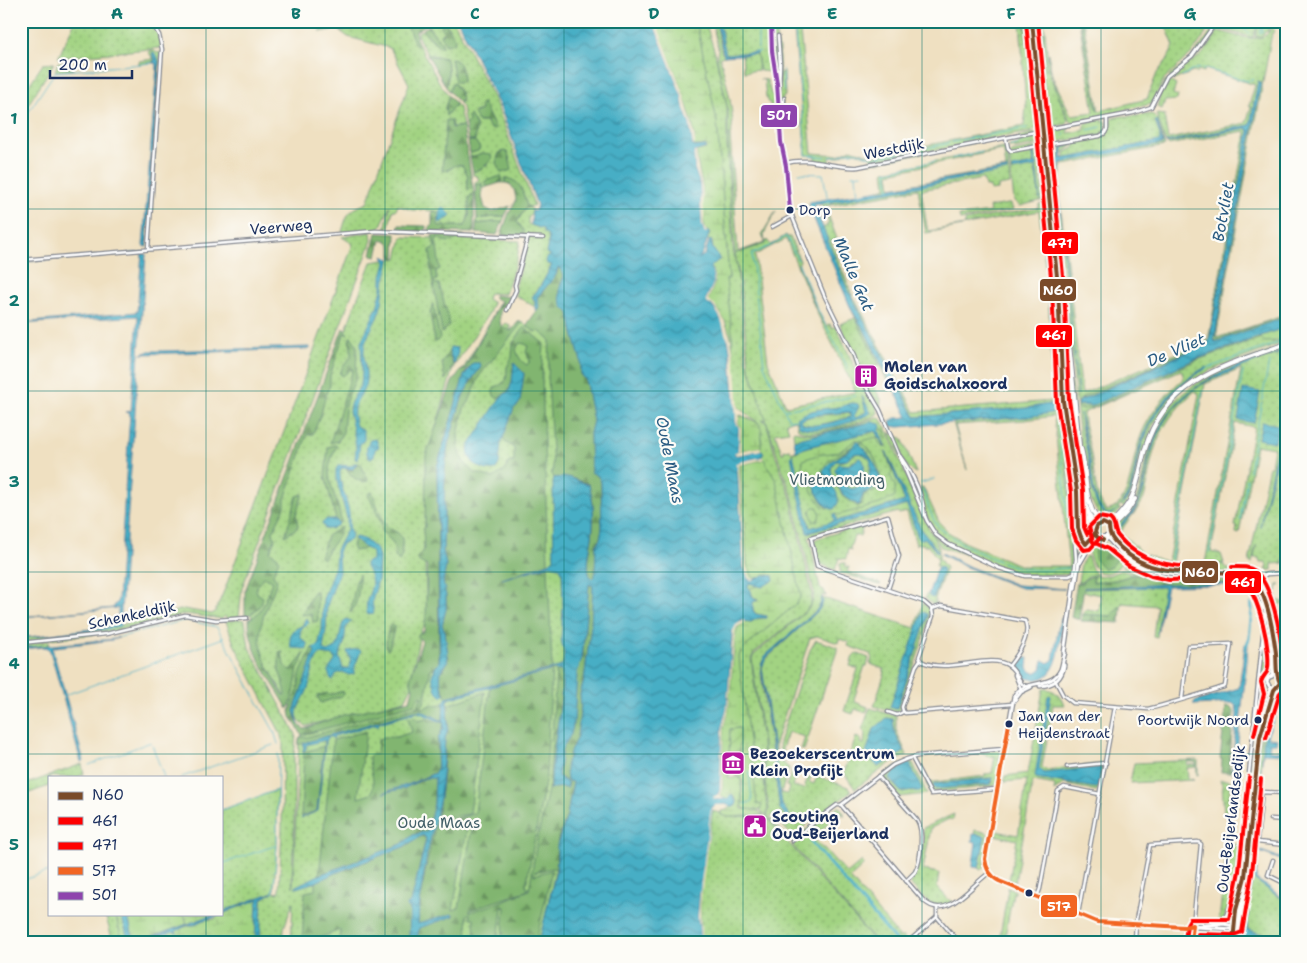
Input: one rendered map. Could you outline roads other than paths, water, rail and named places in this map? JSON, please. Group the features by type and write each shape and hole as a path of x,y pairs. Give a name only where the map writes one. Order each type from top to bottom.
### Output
{"main road":[{"path":"1036,21 1082,489 1088,513 1091,539"},
{"path":"1103,536 1107,523 1126,508 1132,498 1152,432 1163,413 1180,393 1210,372 1286,344"},
{"path":"1079,445 1082,454 1087,494 1095,512 1107,523"},
{"path":"1096,527 1126,513 1134,501 1139,487 1140,473"},
{"path":"1088,513 1103,536"}],"street":[{"path":"148,249 162,49 160,35 151,21"},
{"path":"771,21 781,145 786,163 789,205 792,216 824,295 854,356 861,378 880,410 925,518 936,535 952,546 999,568 1022,575 1072,575 1075,569 1075,549 1061,402 1054,289 1029,21"},
{"path":"778,21 778,26"},
{"path":"1047,129 1140,111 1152,106 1167,76 1192,56 1217,21"},
{"path":"778,36 780,86 778,93"},
{"path":"780,126 783,116 784,98"},
{"path":"1051,144 1102,135 1107,128 1107,118"},
{"name":"Westdijk","path":"786,163 814,162 849,168 858,167 1040,131"},
{"path":"1006,138 1008,148 1011,151 1039,146"},
{"path":"772,227 792,216"},
{"name":"Veerweg","path":"21,260 374,231 543,238"},
{"path":"507,310 516,290 515,285 528,237"},
{"path":"898,454 914,475 920,492 925,518"},
{"path":"888,589 899,556 888,516 811,538 817,566 924,602 932,609 933,615 919,656 920,660 916,666 902,707 903,712"},
{"path":"1084,552 1103,536"},
{"path":"1103,536 1114,543"},
{"path":"1235,927 1193,927 1099,922 999,881 989,873 985,859 1013,703 1023,688 1054,680 1062,673 1079,565 1091,539 1103,536 1143,565 1160,570 1186,573 1246,573 1253,581 1269,611 1274,676 1280,683 1286,684"},
{"path":"1075,549 1084,552"},
{"path":"1253,581 1268,574 1286,572"},
{"name":"Oud-Beijerlandsedijk","path":"1226,916 1238,883 1264,635 1265,612 1258,601"},
{"path":"932,609 940,606 1025,621 1022,647 1009,666"},
{"name":"Schenkeldijk","path":"21,642 106,634 185,615 216,620 247,618"},
{"path":"1264,635 1272,634"},
{"path":"1054,680 1063,695 1073,703 1146,710 1182,700 1224,687 1231,644 1188,645 1182,700"},
{"path":"920,660 924,663 938,666 994,661 1003,662 1014,672 1023,688"},
{"path":"1014,672 1023,688"},
{"path":"1273,689 1268,686 1267,682 1274,676"},
{"path":"1234,942 1235,927 1245,877 1262,731 1273,689 1280,683"},
{"path":"888,712 897,715 903,712 908,714 1013,703"},
{"path":"1078,914 1116,707"},
{"path":"792,841 818,819 837,805 841,805 842,802 895,764 912,758 1004,749"},
{"path":"912,758 930,793 997,789"},
{"path":"1067,767 1106,763"},
{"path":"878,776 917,820 922,829 916,869 906,881"},
{"path":"1037,897 1058,790 1064,787 1100,794"},
{"path":"1286,794 1262,792 1256,842 1286,845"},
{"path":"841,805 927,904 937,908 951,904 989,873"},
{"path":"1271,819 1286,820"},
{"path":"1135,942 1136,924 1150,845 1198,842 1200,844 1191,942"},
{"path":"1273,860 1268,875 1285,883"},
{"path":"937,908 937,916 959,942"},
{"path":"908,942 937,916"},
{"path":"1224,935 1225,942"}],"water":[{"name":"Oude Maas","path":"458,21 653,21 682,96 690,124 693,146 706,146 706,148 694,152 695,169 700,185 702,224 705,232 710,231 699,259 705,254 711,240 713,249 720,259 711,266 714,282 706,300 721,319 729,343 736,403 736,422 739,428 738,451 734,454 761,450 764,454 762,457 737,463 744,569 749,579 753,580 764,575 773,576 774,580 762,587 749,583 748,587 753,597 758,600 753,602 753,611 756,614 767,616 767,618 758,618 751,622 741,621 732,633 727,709 722,727 720,790 715,799 727,799 732,795 737,803 735,806 713,806 699,901 698,916 701,942 539,942 557,867 557,845 567,816 573,782 567,781 566,769 570,752 577,737 581,706 580,694 584,681 591,626 593,586 589,584 582,658 577,673 574,720 571,734 562,749 558,776 567,783 568,788 549,789 551,787 561,700 562,671 552,670 448,699 448,728 445,739 440,798 427,854 418,924 452,914 454,916 419,928 417,942 409,942 410,908 406,906 411,902 413,895 426,838 423,835 403,847 316,882 296,888 296,886 317,876 402,844 413,835 427,831 434,804 435,778 425,778 405,788 383,793 435,773 438,767 438,739 444,723 418,712 379,723 378,726 376,724 334,736 333,739 328,737 325,744 318,811 301,818 317,811 325,740 306,745 306,749 303,752 304,743 416,711 422,711 443,721 444,702 447,697 559,667 563,664 564,653 561,639 563,607 562,572 560,567 550,565 502,579 549,563 554,559 554,478 568,477 589,485 593,517 588,569 591,579 595,576 596,547 602,528 601,482 598,476 591,472 590,433 593,421 585,379 581,374 581,361 569,313 563,307 560,298 560,287 564,276 558,267 556,275 537,298 539,306 537,311 532,297 552,265 547,264 546,261 551,255 546,253 549,239 543,229 531,225 532,211 535,211 537,205 500,107"},
{"path":"716,21 719,21 726,54 757,52 757,54 724,56"},
{"path":"154,53 158,58 159,65 146,247 143,246 157,66 156,63 152,63 155,60 152,54"},
{"path":"1258,81 1261,82 1214,341 1216,342 1286,317 1286,327 1191,361 1091,406 1077,405 1078,402 1209,342 1249,130 1246,128 1166,142 1250,125"},
{"path":"1155,121 1157,121 1163,144 1060,163 1058,188 1078,395 1057,186 1059,164 1054,163 1054,161 1060,159 1062,147 1070,144 1063,148 1062,159 1160,141"},
{"path":"1030,151 1034,153 1036,164 1038,165 1036,166 1040,199 1035,167 1012,171 1012,168 1034,164 1033,154"},
{"path":"1007,169 1007,171 814,205 846,286 915,417 1027,408 1055,403 1058,405 1070,402 1071,408 1027,417 899,427 891,426 890,421 895,418 908,417 865,331 851,309 810,209 809,202"},
{"path":"441,208 444,208 451,215 439,223"},
{"path":"1042,208 1050,287 1055,393 1050,302"},
{"path":"144,252 146,254 120,626 101,630 21,638 106,627 118,623 118,608 21,617 113,608 118,600 130,413 125,412 131,411 138,316 21,323 137,312 142,253 21,262"},
{"path":"383,256 390,259 390,261 380,310 364,349 365,387 354,410 356,426 363,430 364,434 364,440 360,444 358,460 355,459 355,439 349,411 350,404 361,384 361,342 377,307 382,289 382,276 386,262"},
{"path":"310,347 310,349 142,354 149,351"},
{"path":"451,347 457,348 458,352 454,365 449,351"},
{"path":"1286,350 1209,380 1193,390 1169,414 1175,405 1190,391 1207,380 1226,371"},
{"path":"473,363 480,363 481,367 470,382 462,398 448,444 445,468 443,551 446,565 443,582 446,609 442,625 445,631 448,656 447,663 440,673 444,694 442,697 436,691 432,676 439,663 440,651 437,467 464,376"},
{"path":"514,363 524,373 520,401 514,408 501,443 499,464 495,470 485,469 472,461 468,451 469,446 500,398 509,391"},
{"path":"1206,367 1172,395 1155,417 1142,444 1132,489 1122,505 1132,484 1142,439 1155,414 1172,392"},
{"path":"1243,389 1260,392 1254,423 1238,420"},
{"path":"862,396 871,413 856,420 815,429 799,426 797,418 812,411 853,403 858,404 859,407 854,416 856,418 866,412","holes":["850,412 851,417 827,423 809,425 803,424 801,421 810,416"]},
{"path":"1080,413 1089,455 1094,492 1099,505 1106,514 1110,514 1118,509 1110,516 1103,513 1098,507 1092,488"},
{"path":"1166,417 1156,438 1148,462 1153,442"},
{"path":"872,422 880,424 881,428 879,429 885,447 876,431 796,451 794,440"},
{"path":"1262,422 1278,425 1275,442 1258,439"},
{"path":"376,439 379,447 375,449 374,456 370,459 367,452 368,444 370,440"},
{"path":"857,441 865,449 875,464 881,481 877,487 863,494 858,505 844,496 834,479 823,472 830,463 854,446","holes":["853,454 864,454 870,459 871,469 867,478 860,486 851,489 832,474 832,465 836,461 847,460"]},
{"path":"1277,449 1279,450 1260,527"},
{"path":"886,451 920,527 938,553 925,538 919,540 907,505 807,533 791,456 793,455 810,528 834,521 833,515 835,514 837,521 905,501"},
{"path":"859,458 862,459 864,466 864,471 860,477 843,478 836,473 835,469 838,464 850,465"},
{"path":"354,463 357,463 353,469 342,468 340,471 352,535 351,539 342,544 338,552 339,572 327,606 323,650 327,652 336,647 341,628 346,619 351,621 346,627 344,644 339,656 343,669 349,668 351,662 347,651 358,649 361,651 354,674 349,675 342,672 336,674 333,680 330,678 328,671 334,662 334,656 320,654 297,713 299,725 294,711 315,651 312,648 318,646 322,629 323,599 335,566 336,550 347,529 347,518 336,477 336,469 339,465 350,466 354,465"},
{"path":"1148,464 1144,489 1139,502 1132,514 1119,529 1139,499"},
{"path":"820,479 836,491 838,503 834,509 825,504 817,493 815,482"},
{"path":"327,519 336,520 339,524 331,529 325,529 322,523"},
{"path":"355,537 364,539 377,550 379,558 378,580 372,602 374,613 367,614 366,606 372,580 365,563 372,560 372,553 354,539"},
{"path":"942,553 970,567 1017,585 1065,589 1021,588 966,567"},
{"path":"939,567 943,570 932,598 928,595"},
{"path":"1174,584 1233,584 1241,591 1233,593 1235,588 1232,585 1167,586 1157,634 1164,587 1084,588"},
{"path":"822,597 823,602 819,610 767,657 762,667 782,805 794,824 780,809 761,666 765,656 816,611"},
{"path":"1276,604 1278,604 1279,608 1282,652 1286,654 1286,660 1283,660 1282,664"},
{"path":"924,612 928,615 897,708 895,709 890,707 922,613"},
{"path":"307,618 309,623 303,627 300,633 301,638 307,643 307,649 291,648 290,639 292,631 303,625"},
{"path":"1060,618 1063,619 1059,650 1052,670 1046,676 1037,679 1025,678 1018,666 1025,658 1028,658 1029,669 1035,673 1041,669 1043,660 1048,663 1053,660"},
{"path":"119,638 112,640 52,648 84,761 81,762 50,651 45,647 21,648 114,639"},
{"path":"1245,644 1248,644 1247,661 1235,770 1232,770 1236,706 1232,703 1194,705 1194,702 1239,688"},
{"path":"1050,695 1039,768 1044,773 1100,767 1098,787 1036,778 1048,696"},
{"path":"1276,708 1278,709 1267,736 1277,739 1276,743 1270,743 1269,750 1286,752 1286,754 1263,753 1260,775 1264,738"},
{"path":"887,718 893,719 894,730 904,752 878,767 866,753 874,729"},
{"path":"909,762 922,789 920,791 901,792 889,778"},
{"path":"993,778 991,784 935,789 933,787 934,784"},
{"path":"1254,825 1256,825 1253,848 1283,859 1285,855 1286,862 1252,849"},
{"path":"973,834 985,836 979,868 973,867 976,842 972,841"},
{"path":"1255,857 1258,859 1256,879 1286,902 1252,878"},
{"path":"1250,883 1247,929 1285,942 1271,942 1250,936 1247,942 1242,942"},
{"path":"273,892 262,899 260,942 255,942 257,904 259,899 222,914 222,912"},
{"path":"122,916 127,916 135,942 129,942"},
{"path":"210,916 216,916 194,925 185,926 176,931 177,934 175,932 169,933 151,941 139,942"}],"waterway":[{"path":"758,21 758,49"},
{"path":"794,21 806,155 826,157"},
{"path":"1233,21 1249,33"},
{"path":"1260,33 1260,29 1263,27 1262,32"},
{"path":"755,52 759,51"},
{"path":"21,123 55,72 152,63"},
{"path":"1182,76 1195,69 1202,68 1247,81 1254,79"},
{"path":"783,69 784,91"},
{"path":"1088,130 1101,127"},
{"path":"961,140 1027,128"},
{"path":"952,142 959,141"},
{"path":"927,148 949,143"},
{"path":"1010,146 1029,143"},
{"path":"873,158 925,148"},
{"path":"830,157 847,152 861,153 871,157"},
{"path":"952,158 982,152"},
{"path":"889,191 887,171 935,161"},
{"path":"799,173 823,174 828,201"},
{"path":"852,175 862,174"},
{"path":"856,175 858,196"},
{"path":"797,419 789,420 764,365 752,254 786,236 798,260"},
{"path":"799,264 819,312 848,368"},
{"path":"1205,369 1286,340"},
{"path":"1249,471 1269,362"},
{"path":"1209,553 1243,371"},
{"path":"1171,559 1203,390"},
{"path":"785,410 855,396"},
{"path":"1058,422 1070,539"},
{"path":"921,483 934,479"},
{"path":"1240,520 1247,479"},
{"path":"923,489 937,525 966,545 1006,564 1018,567 1038,570 1069,568"},
{"path":"1119,528 1120,536 1143,556 1159,564 1191,567"},
{"path":"1246,646 1249,639 1251,604"},
{"path":"120,637 186,620 217,627 255,697"},
{"path":"65,695 223,638"},
{"path":"256,699 274,731 278,744"},
{"path":"89,765 151,742 164,776"},
{"path":"185,776 273,745"},
{"path":"277,818 278,754"},
{"path":"744,804 752,801 749,771"},
{"path":"222,810 277,790"},
{"path":"277,821 277,844"},
{"path":"811,842 897,942"},
{"path":"222,864 277,845 275,872"},
{"path":"21,881 48,871"},
{"path":"273,893 275,875"}],"place":[{"name":"Dorp","path":"790,210"},
{"name":"Molen van Goidschalxoord","path":"866,376"},
{"name":"Poortwijk Noord","path":"1258,720"},
{"name":"Jan van der Heijdenstraat","path":"1009,724"},
{"name":"Bezoekerscentrum Klein Profijt","path":"733,763"},
{"name":"Scouting Oud-Beijerland","path":"755,826"}],"water label":[{"name":"Botvliet","path":"1223,212"},
{"name":"Malle Gat","path":"854,274"},
{"name":"De Vliet","path":"1176,350"}],"park label":[{"name":"Vlietmonding","path":"837,480"}]}
